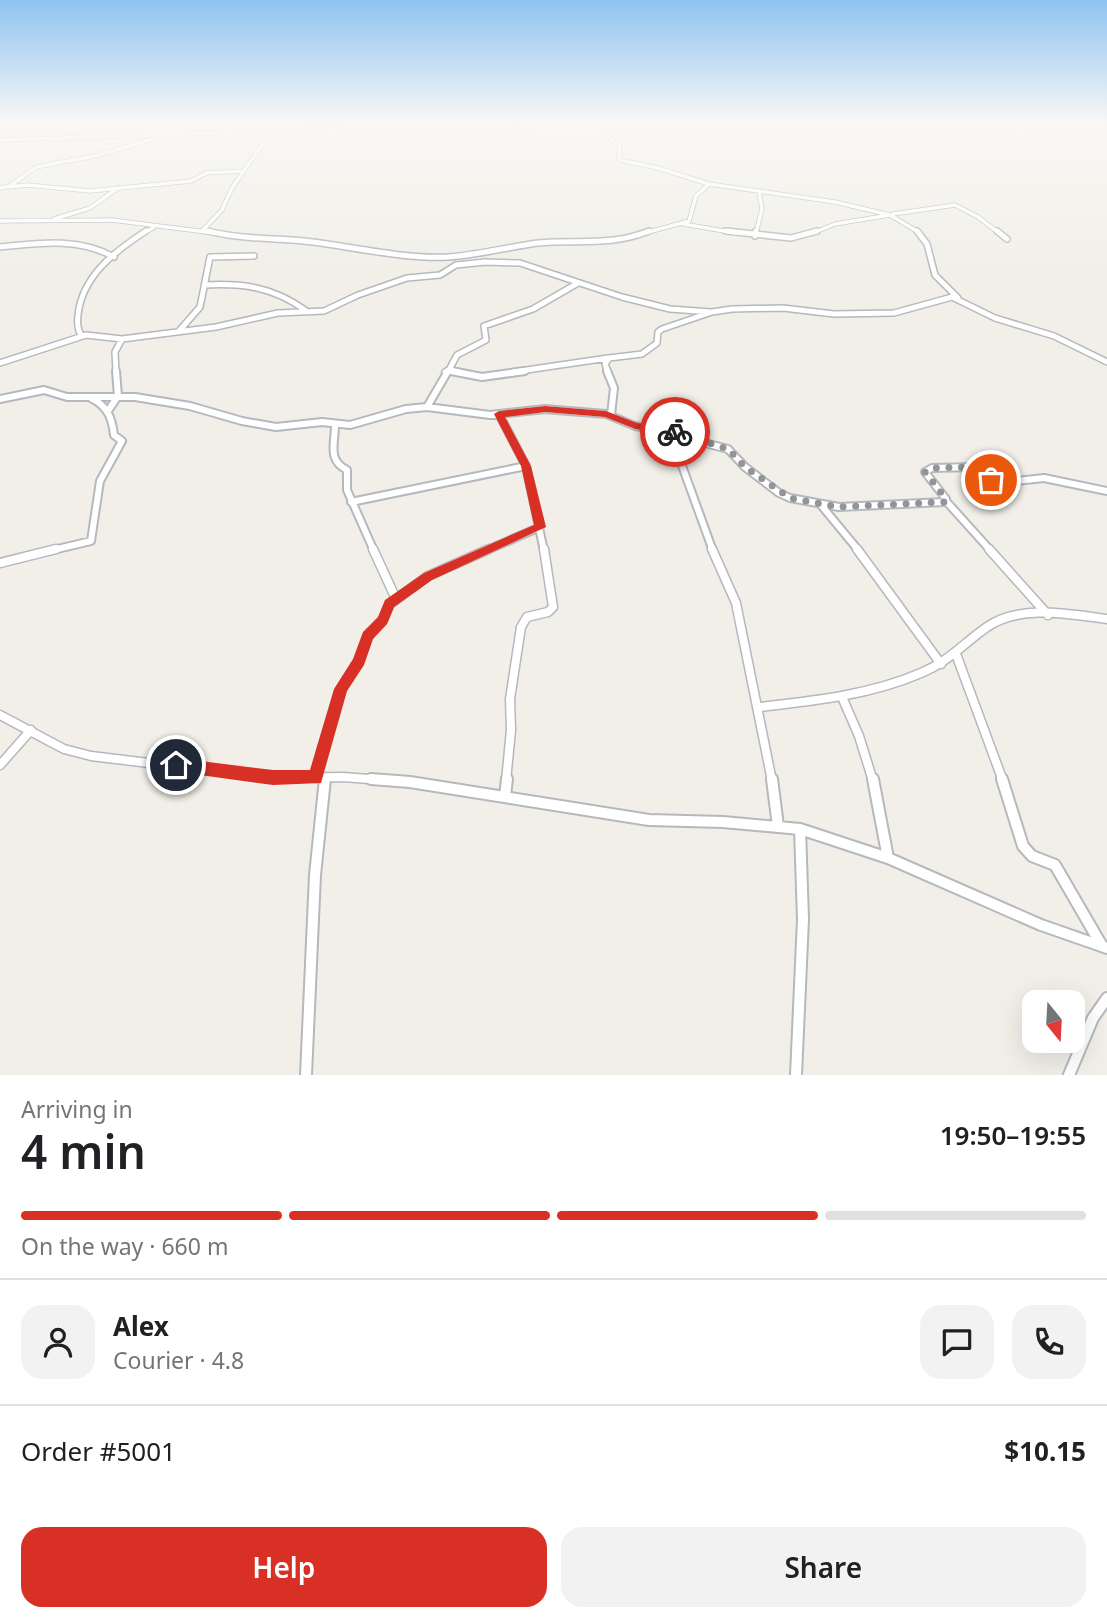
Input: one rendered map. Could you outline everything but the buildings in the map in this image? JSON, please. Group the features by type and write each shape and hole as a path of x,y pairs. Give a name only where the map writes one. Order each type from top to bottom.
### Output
{"street":[{"path":"9,187 26,174"},
{"path":"0,188 27,185 83,191 191,181 204,174"},
{"path":"203,230 222,210 241,174"},
{"path":"673,174 709,184 835,202 888,214 920,233 927,244 935,275 958,298 989,316 1046,333 1107,362"},
{"path":"447,257 541,243 579,244 632,238 660,227 690,220 696,196 709,184"},
{"path":"46,220 90,208 119,188"},
{"path":"755,236 762,209 759,192"},
{"path":"682,223 755,236 800,237 835,224 955,205 1007,239"},
{"path":"0,221 112,220 203,230 226,236 305,241 361,250 527,264 578,283 664,308 712,312"},
{"path":"82,337 76,320 83,295 94,273 143,232 160,226"},
{"path":"0,247 78,243 98,247 114,257"},
{"path":"179,332 200,307 210,257 254,256"},
{"path":"0,363 82,337 122,338 179,332 306,311 324,311 358,295 407,278 440,275 456,265 485,262"},
{"path":"427,407 457,355 486,340 484,326 509,319 559,297 578,283"},
{"path":"205,285 262,285 284,295 306,311"},
{"path":"449,370 482,377 645,353 657,343 660,330 712,312 732,309 783,308 827,313 894,313 944,297 958,298"},
{"path":"108,411 118,396 115,352 122,338"},
{"path":"609,358 606,364 614,388 611,415"},
{"path":"0,399 44,390 63,397 118,396 190,406 242,421 276,427 314,422 335,425 358,423 394,412 427,407 499,414 555,409 611,415 635,426 680,432 728,449 745,467 784,495 821,505 924,505 946,501"},
{"path":"0,563 91,541 100,481 121,443 114,435 114,421 108,411 102,404 87,396"},
{"path":"499,414 526,466 540,527 552,607 548,612 527,617 521,627 510,699 512,730 505,796"},
{"path":"335,425 334,461 337,467 347,470 347,490 351,502 396,599"},
{"path":"680,432 681,463 720,569 736,603 759,707 778,826"},
{"path":"351,502 526,466"},
{"path":"1048,614 946,501 926,470 975,467 998,483 1044,478 1107,491"},
{"path":"821,505 867,560 890,596 941,664"},
{"path":"306,1075 315,875 326,791 321,778 321,752 341,689 359,661 368,636 383,620 390,604 396,599 414,589 428,576 540,527"},
{"path":"759,707 842,697 941,664 996,621 1010,616 1048,614 1107,619"},
{"path":"956,654 999,768 1023,846 1032,856 1055,864 1105,948"},
{"path":"842,697 864,747 882,813 888,858"},
{"path":"0,715 64,749 91,756 273,778 410,782 649,820 778,826 800,830 888,858 1041,925 1105,948"},
{"path":"0,765 31,730"},
{"path":"796,1075 803,919 800,830"},
{"path":"1069,1075 1093,1018 1107,998"}],"way so far":[{"path":"675,432 728,449 745,467 779,492 790,498 821,505 859,507 944,502 946,499 925,472 932,468 975,467 991,480"}],"route":[{"path":"176,765 273,778 316,778 321,752 341,689 354,671 368,636 383,620 390,604 414,589 428,576 540,527 526,466 499,414 555,409 606,414 635,426 675,432"}]}
